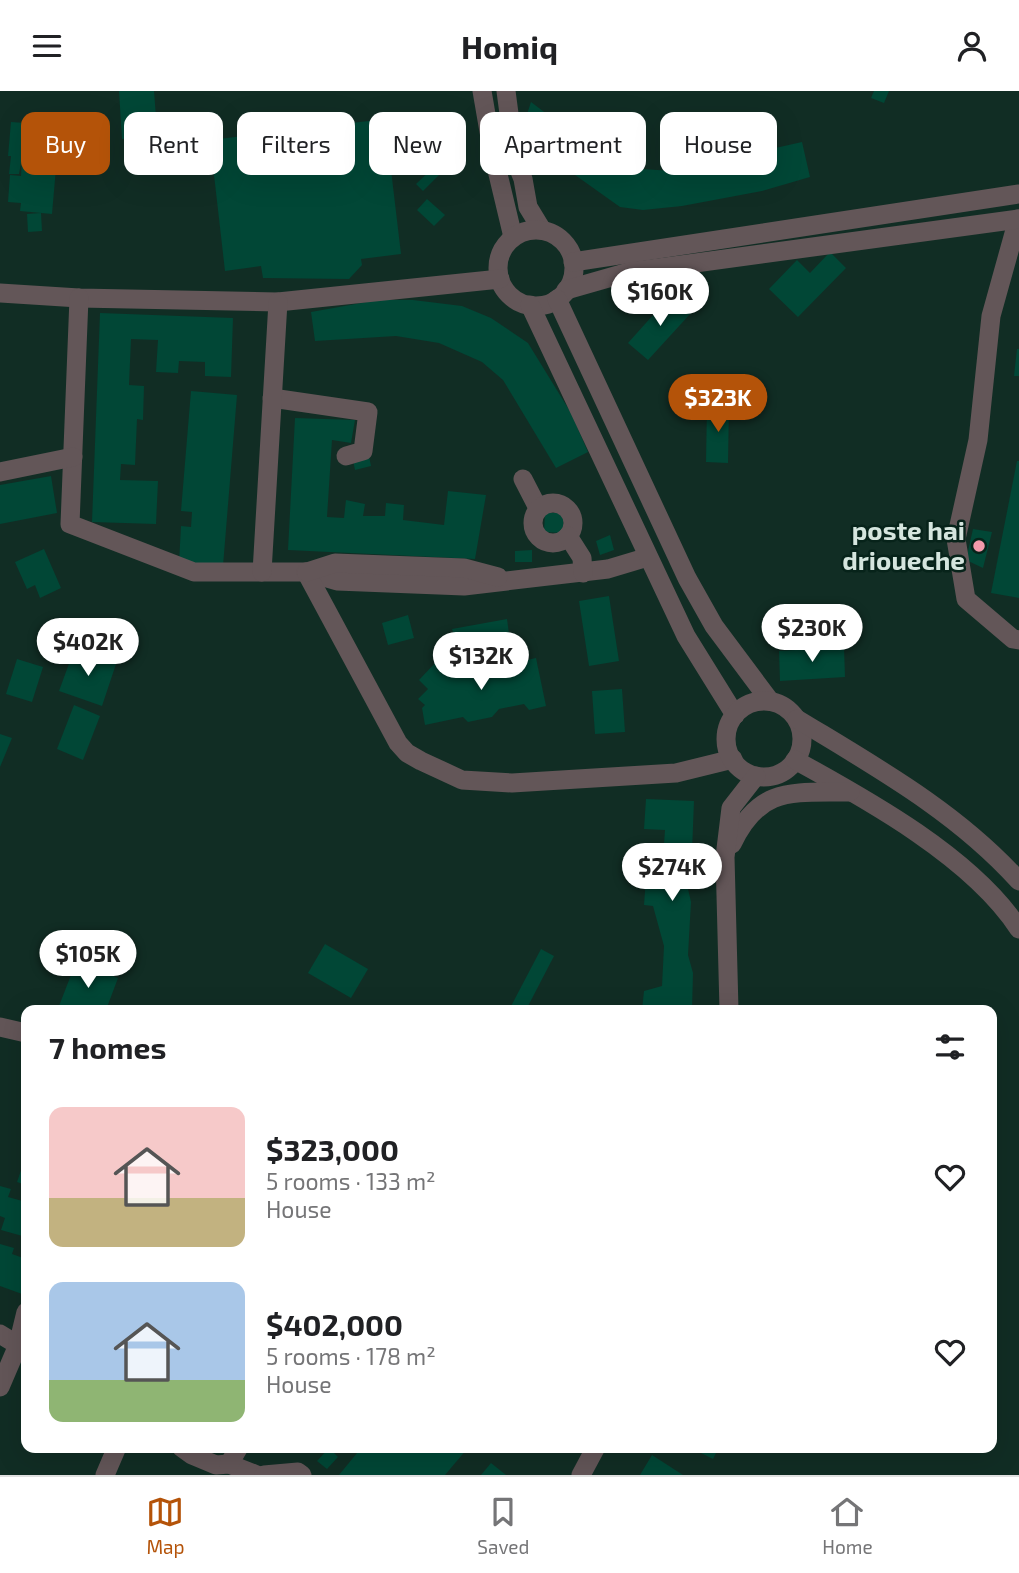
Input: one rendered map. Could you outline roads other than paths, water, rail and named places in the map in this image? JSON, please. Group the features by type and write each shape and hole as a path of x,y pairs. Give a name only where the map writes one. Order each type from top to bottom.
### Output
{"street":[{"path":"482,91 492,149 513,237"},
{"path":"506,91 515,159 523,179 528,207 542,230"},
{"path":"573,262 1019,194"},
{"path":"561,295 572,277 573,262 567,247 560,239 542,230 532,230 513,237 500,254 497,271 500,279 506,292 514,299 530,305 542,305 561,295 629,272 1019,219 991,316 978,440 956,540 966,599 1013,639 1019,640"},
{"path":"0,293 79,298 278,302 500,279"},
{"path":"561,295 687,578 714,627 770,701"},
{"path":"79,298 70,524 194,572 306,572 337,581 464,586 506,579 583,573 648,557"},
{"path":"262,572 278,302"},
{"path":"530,305 686,636 735,715"},
{"path":"272,398 368,412 363,451 346,456"},
{"path":"0,472 73,457"},
{"path":"523,479 538,508"},
{"path":"557,503 569,510 573,523 568,537 557,542 539,538 535,533 533,521 538,508 557,503"},
{"path":"568,537 582,558 583,573"},
{"path":"306,572 398,743 407,753 462,780 512,783 676,773 733,759"},
{"path":"797,719 802,743 795,760 780,773 756,776 744,771 733,759 726,740 728,728 735,715 741,708 753,702 778,703 789,709 797,719 948,815 993,852 1019,881"},
{"path":"795,760 908,826 985,889 1012,917 1019,929"},
{"path":"729,1005 725,857 731,808 756,776"},
{"path":"725,857 740,827 764,801 796,793 852,792"},
{"path":"0,1027 21,1032"},
{"path":"0,1334 21,1346"},
{"path":"0,1387 21,1349"},
{"path":"105,1475 114,1453"},
{"path":"189,1453 216,1465 234,1455 257,1475"},
{"path":"580,1475 593,1453"},
{"path":"264,1475 298,1472 302,1475"}],"place":[{"name":"poste hai drioueche","path":"979,546"}]}
